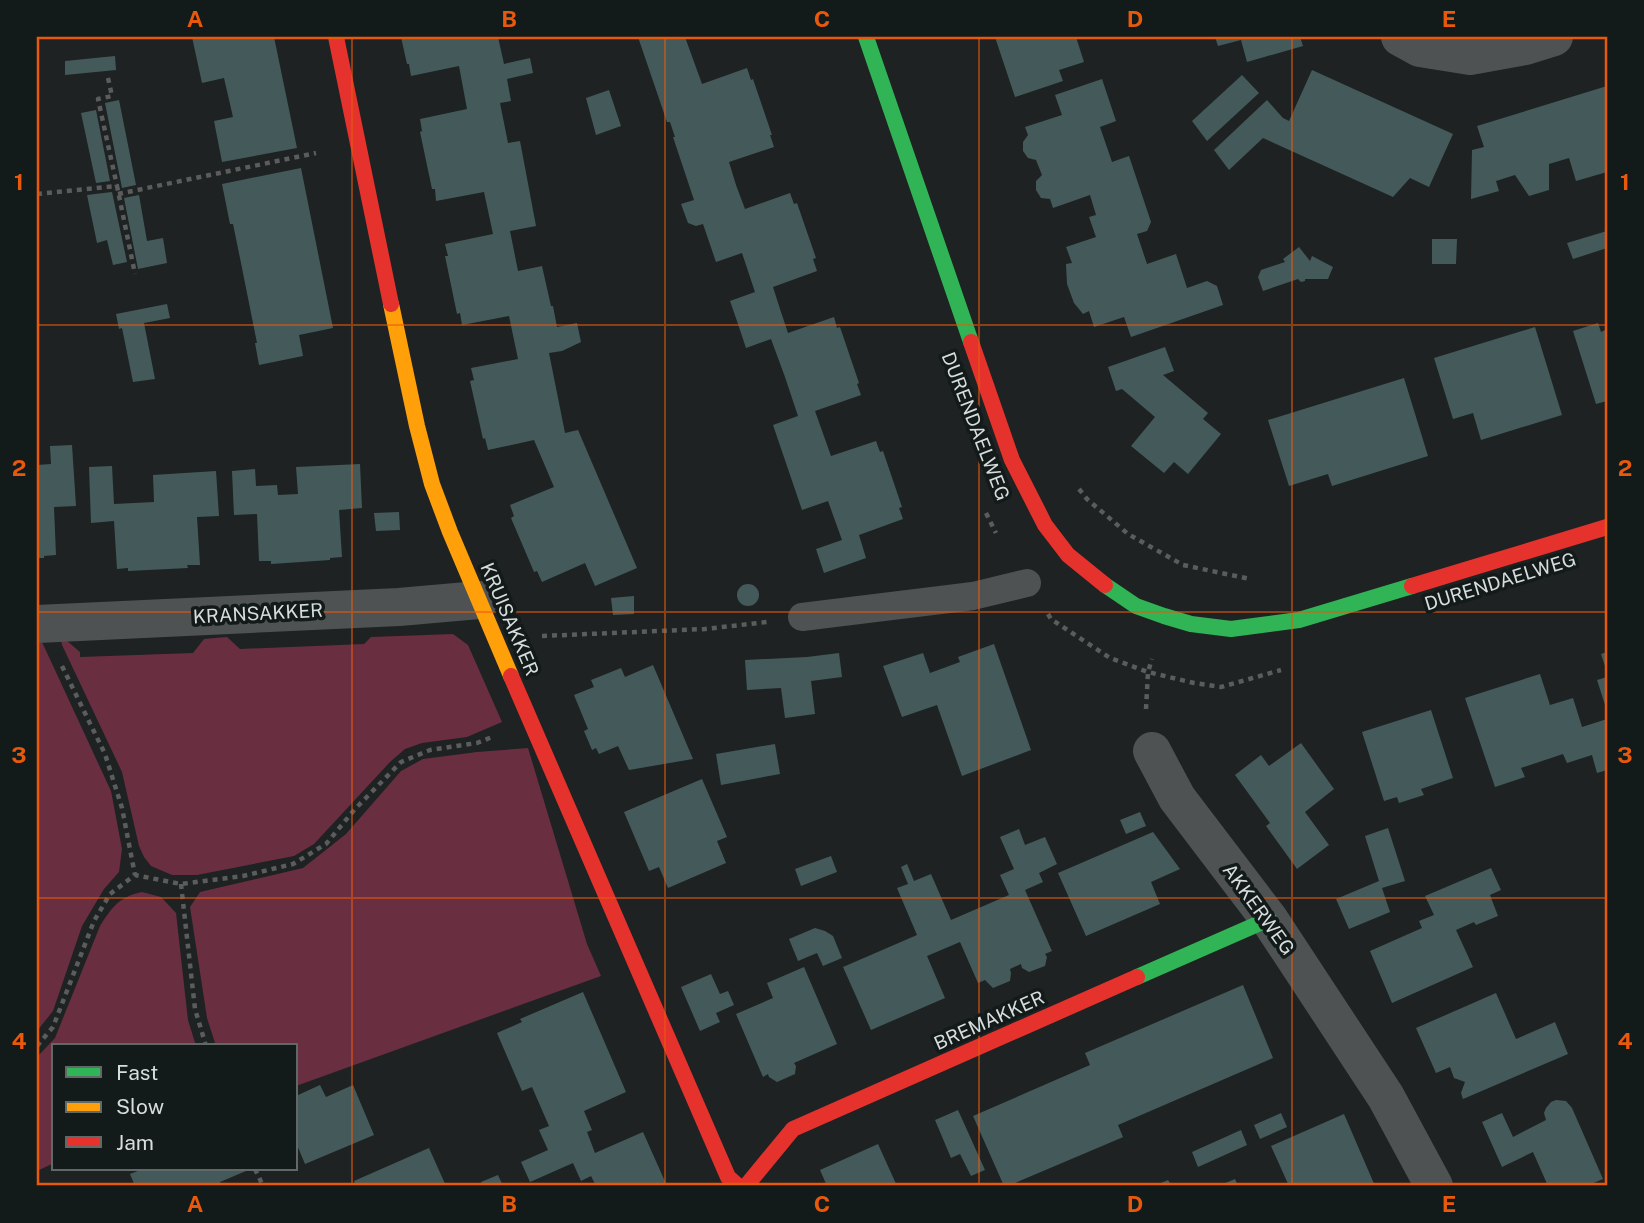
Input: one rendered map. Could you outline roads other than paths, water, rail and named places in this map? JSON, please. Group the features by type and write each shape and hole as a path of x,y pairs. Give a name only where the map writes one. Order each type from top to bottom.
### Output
{"street":[{"name":"KRUISAKKER","path":"336,37 432,484 728,1177 738,1186"},
{"name":"DURENDAELWEG","path":"866,37 1012,460 1045,526 1068,555 1136,606 1191,624 1231,629 1299,620 1607,527"},
{"path":"1400,37 1420,48 1470,56 1525,46 1554,37"},
{"name":"KRANSAKKER","path":"39,624 399,607 480,600"},
{"name":"AKKERWEG","path":"1152,751 1177,798 1269,919 1386,1097 1434,1186"},
{"name":"BREMAKKER","path":"746,1186 793,1129 1269,919"}],"lane":[{"path":"802,617 973,596 1027,583"}]}
